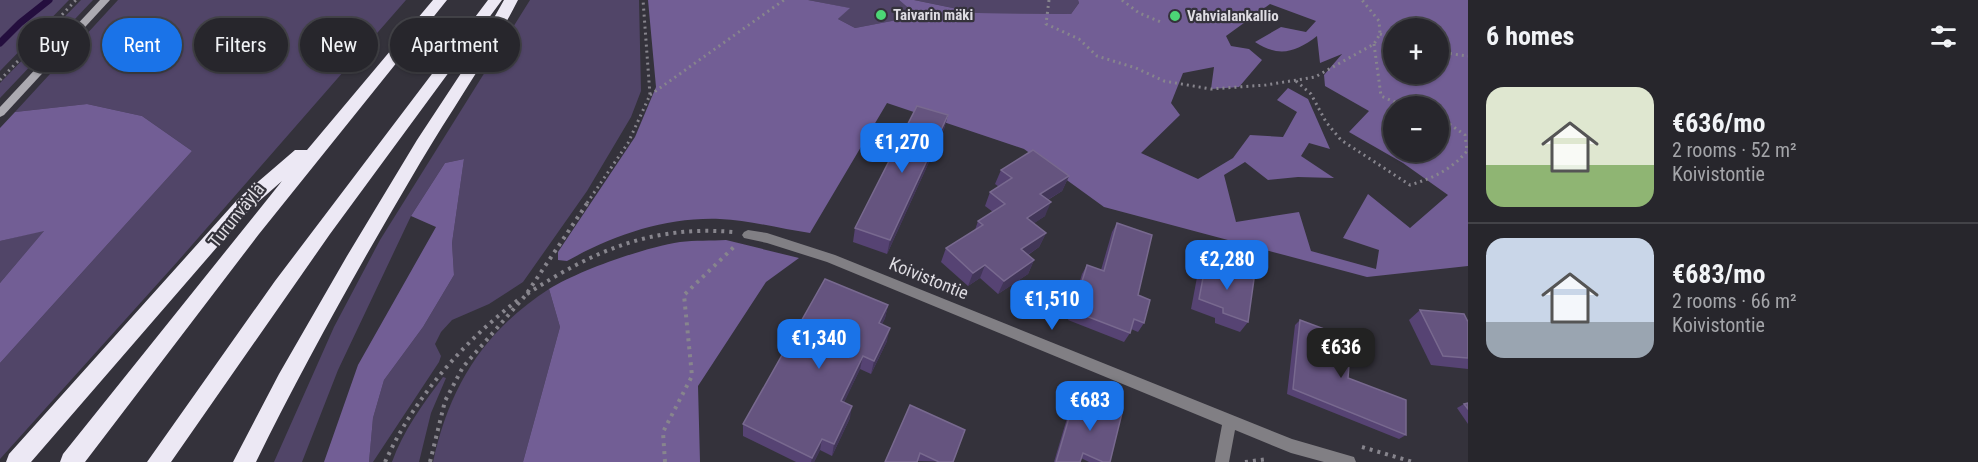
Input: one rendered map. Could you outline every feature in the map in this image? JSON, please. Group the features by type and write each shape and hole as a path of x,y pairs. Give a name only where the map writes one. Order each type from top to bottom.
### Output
{"highway":[{"name":"Turunväylä","path":"71,462 163,340 336,123 440,0"},
{"path":"158,462 252,327 495,0"},
{"path":"244,462 278,394 357,257 424,143 495,33 511,0"},
{"path":"17,462 244,204 336,123"}],"main road":[{"path":"0,113 105,0"}],"street":[{"name":"Koivistontie","path":"748,235 767,238 831,258 1291,446 1349,462"},
{"path":"1222,462 1230,421"}],"path":[{"path":"0,80 76,0"},
{"path":"430,462 445,401 463,367 525,296 628,143 650,95 643,0"},
{"path":"650,95 784,0"},
{"path":"1049,0 1046,24 1079,39 1097,56 1136,68 1164,81 1211,89 1315,77 1374,44 1380,34 1379,21 1362,0"},
{"path":"1122,0 1139,13 1161,22"},
{"path":"1374,44 1379,68 1377,80 1383,97"},
{"path":"1449,53 1468,56"},
{"path":"1295,80 1311,94 1326,122 1341,140 1410,185 1440,176 1457,164 1467,151 1465,135 1449,124"},
{"path":"385,462 435,380 459,349 485,324 585,258 639,240 716,229 748,235"},
{"path":"665,462 663,432 692,376 684,295 748,235"},
{"path":"1245,462 1275,458"}],"shaded area":[{"path":"0,0 69,0 52,18 18,18 18,52 0,71"},
{"path":"81,0 93,0 76,18 63,18"},
{"path":"118,0 406,0 378,32 378,18 300,18 300,72 343,72 178,261 0,459 0,363 192,151 142,116 87,104 15,112 52,72 90,72 90,30"},
{"path":"530,0 639,0 641,91 631,117 587,191 523,282 489,304 452,320 441,332 435,344 441,356 439,362 373,462 369,462 373,418 384,380 423,327 454,275 452,243 464,159 445,163 411,216 338,370 302,462 274,462 334,327 380,240 485,72 520,72 519,18"},
{"path":"648,0 808,0 850,8 838,19 855,28 918,16 899,0 914,0 977,13 1071,14 1079,3 1078,0 1468,0 1468,266 1367,277 1104,207 1024,149 887,103 810,233 731,220 680,221 622,236 567,261 558,260 558,252 635,137 656,87","holes":["1270,4 1316,21 1306,32 1281,27 1255,42 1272,50 1287,51 1302,46 1317,36 1320,63 1342,54 1324,75 1325,86 1369,111 1349,132 1383,152 1383,96 1449,96 1449,162 1401,162 1448,195 1410,228 1368,194 1343,238 1379,250 1376,269 1311,251 1299,212 1236,222 1224,175 1245,162 1268,180 1298,177 1334,178 1301,156 1309,143 1330,149 1308,99 1288,88 1277,100 1297,112 1283,137 1250,135 1233,158 1198,179 1141,153 1180,115 1171,103 1183,73 1214,67 1211,89 1239,87 1262,60 1249,49 1231,46 1226,36"]},
{"path":"808,0 899,0 919,16 855,28 838,19 849,8"},
{"path":"914,0 1078,0 1079,3 1071,14 977,13"},
{"path":"18,65 18,72 25,72 0,98 0,83"},
{"path":"87,104 142,116 192,151 0,363 0,283 44,231 0,241 0,128 15,112"},
{"path":"464,159 452,243 454,275 423,327 384,380 373,418 369,462 324,462 358,365 436,227 411,216 445,163"},
{"path":"45,230 0,283 0,241"},
{"path":"726,240 799,258 766,282 698,386 700,462 523,462 560,327 549,289 594,267 648,249 680,242"},
{"path":"549,289 560,327 523,462 433,462 449,409 473,363 506,323"},
{"path":"443,377 446,378 431,413 419,462 392,462 408,429"}],"building":[{"path":"917,106 948,115 890,240 855,228"},
{"path":"1033,150 1069,176 1040,194 1051,202 1027,218 1046,233 1021,249 1034,260 1004,281 985,265 973,273 946,248 983,225 978,221 1005,204 990,192 1012,178 1001,170"},
{"path":"1117,223 1152,235 1138,295 1150,300 1144,323 1134,319 1130,333 1073,311 1087,265 1104,271"},
{"path":"1206,262 1254,279 1248,322 1223,313 1223,308 1199,299"},
{"path":"825,279 888,305 879,323 890,328 874,361 863,356 841,401 852,406 834,444 822,439 812,458 743,424"},
{"path":"1420,310 1464,314 1468,322 1468,358 1443,356"},
{"path":"1300,320 1351,339 1348,378 1406,400 1406,435 1293,389"},
{"path":"1076,394 1122,413 1110,462 1103,462 1083,453 1080,462 1056,462"},
{"path":"910,405 965,430 953,462 939,462 920,453 917,462 885,462"}],"waterway":[{"path":"0,43 20,23 49,0"}],"place":[{"name":"Taivarin mäki","path":"881,15"},
{"name":"Vahvialankallio","path":"1175,16"}]}
